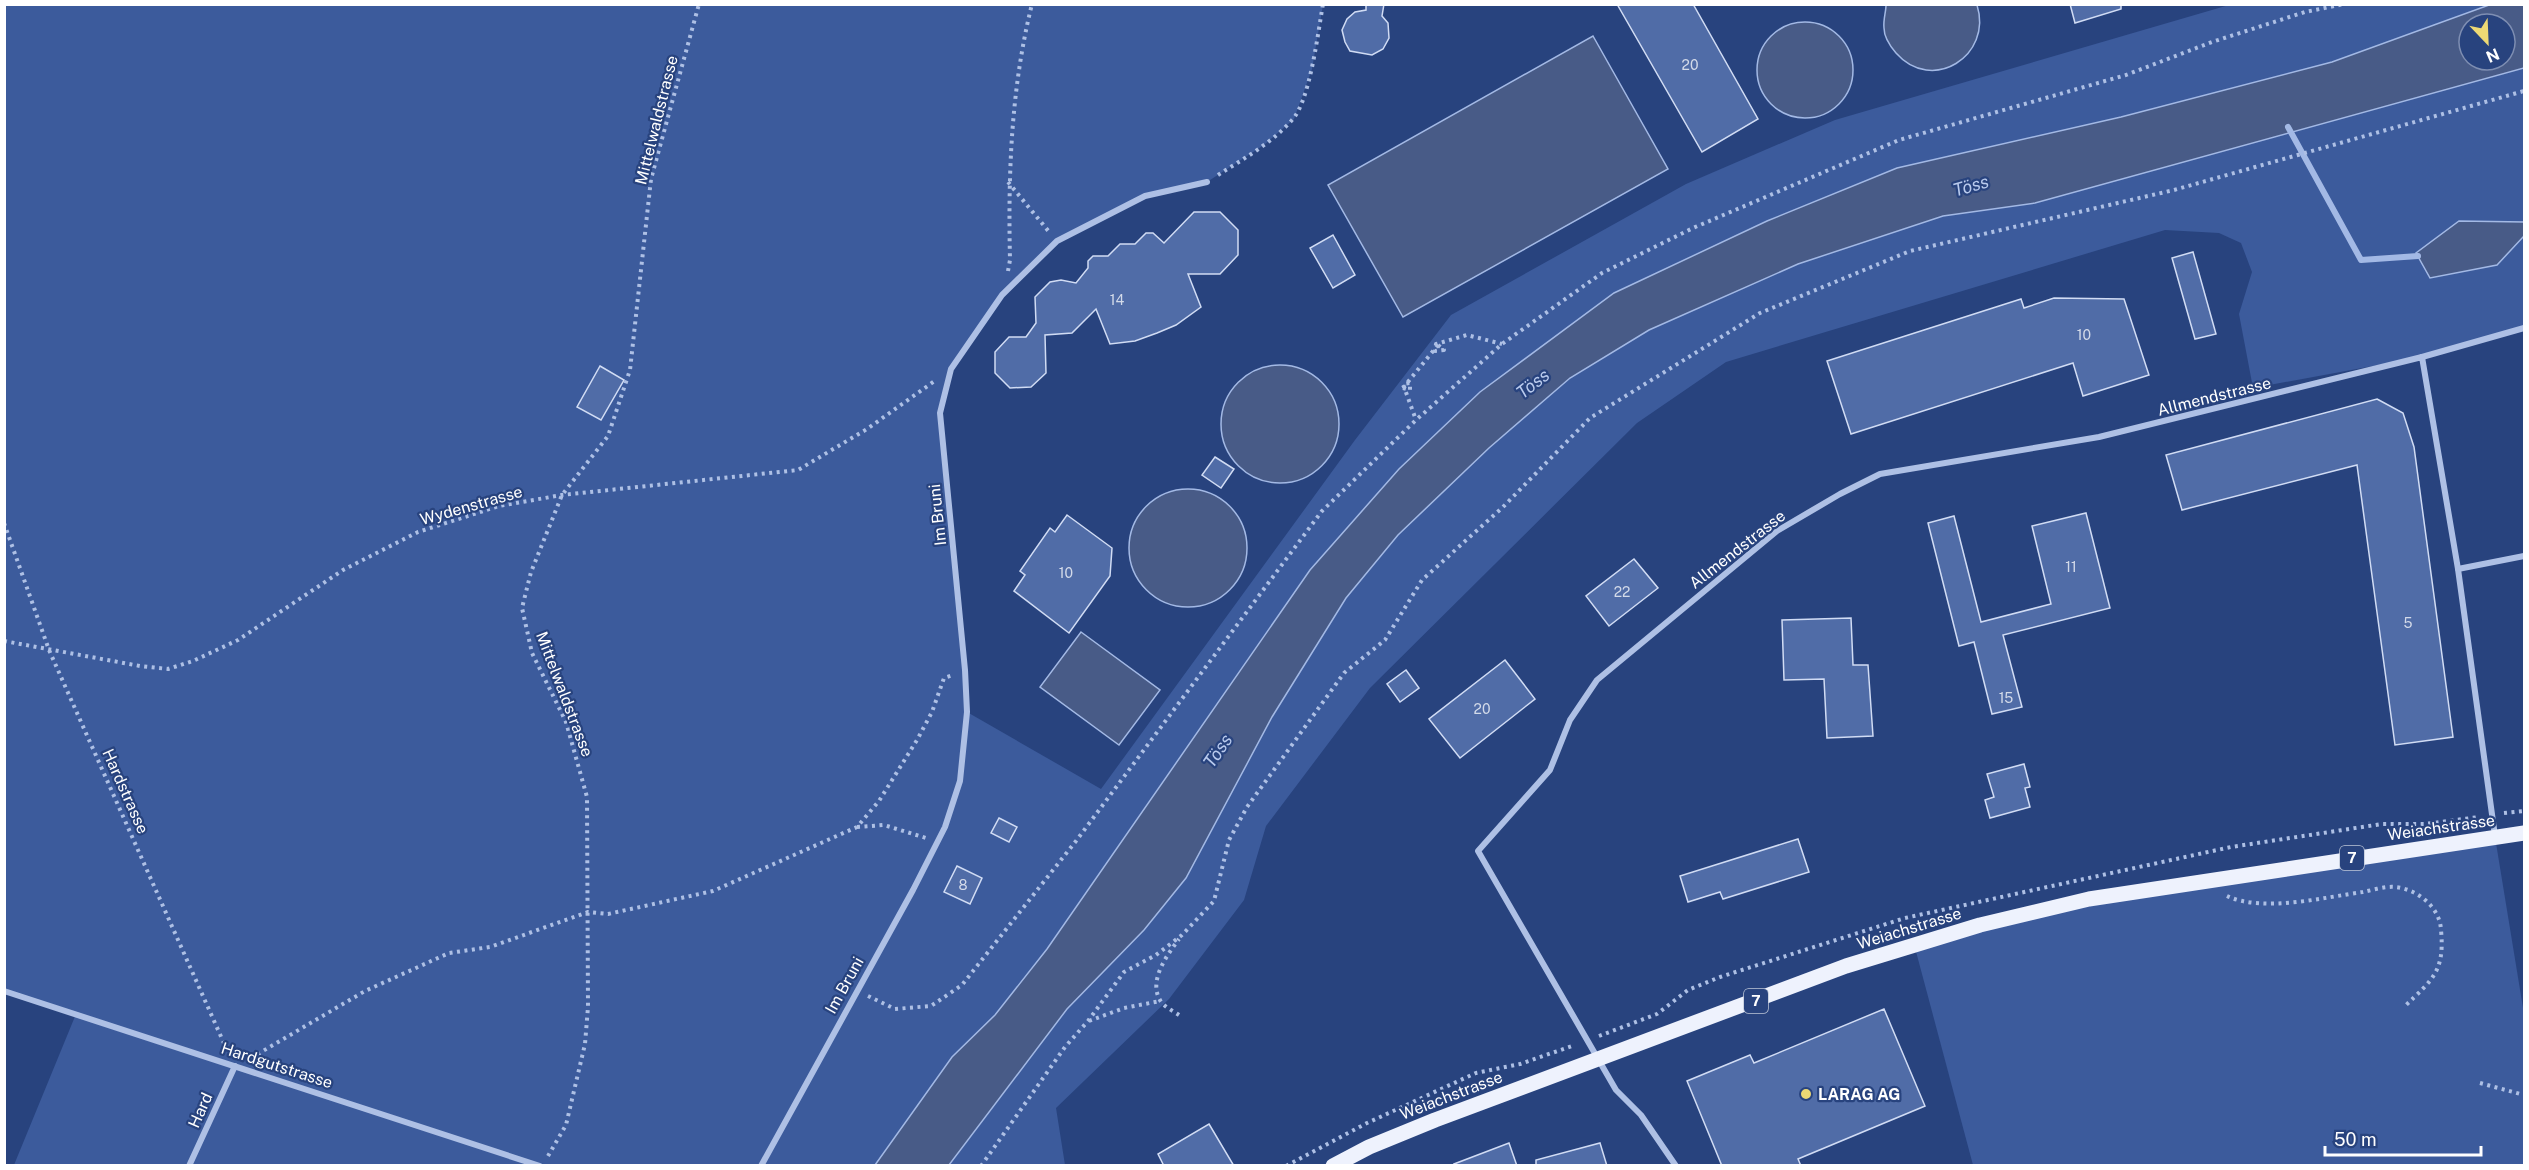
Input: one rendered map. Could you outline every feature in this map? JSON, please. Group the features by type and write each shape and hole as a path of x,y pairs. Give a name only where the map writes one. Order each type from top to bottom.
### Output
{"main road":[{"name":"Weiachstrasse","path":"1333,1166 1369,1147 1435,1120 1846,966 1914,944 2089,899 2524,833"}],"street":[{"name":"Im Bruni","path":"761,1166 937,842 960,781 967,712 965,670 940,413 951,369 1002,296 1056,241 1145,196 1207,182"},
{"name":"Allmendstrasse","path":"1599,1060 1478,851 1550,770 1570,720 1597,680 1777,531 1839,494 1880,474 2099,437 2422,357 2524,328"},
{"path":"2422,357 2458,569 2495,837"},
{"path":"2458,569 2524,556"},
{"name":"Hardgutstrasse","path":"4,991 541,1166"},
{"path":"1599,1060 1616,1090 1641,1115 1676,1166"},
{"name":"Hard","path":"189,1166 235,1066"}],"path":[{"name":"Mittelwaldstrasse","path":"541,1166 566,1125 585,1044 588,1007 587,797 566,722 532,653 522,608 531,572 562,495 608,436 630,370 651,179 699,4"},
{"path":"1002,296 1010,260 1008,182 1020,53 1032,4"},
{"path":"1207,182 1264,145 1294,119 1312,69 1323,4"},
{"path":"857,990 895,1009 931,1006 962,985 1076,841 1322,511 1416,420 1502,344 1602,273 1693,228 1899,140 2126,75 2212,42 2305,12 2344,4"},
{"path":"1179,1015 1160,1001 1155,985 1166,957 1182,935 1214,901 1229,840 1247,807 1344,673 1385,640 1422,580 1503,507 1590,418 1760,313 1910,251 2174,190 2524,91"},
{"path":"1008,182 1056,241"},
{"path":"1416,420 1407,393 1403,384 1410,383 1410,390 1403,388 1438,345 1444,350 1435,351 1436,344 1467,335 1502,344"},
{"name":"Wydenstrasse","path":"4,641 168,669 193,661 238,640 343,570 418,532 499,506 562,495 798,470 867,429 951,369"},
{"name":"Hardstrasse","path":"4,523 49,650 235,1066"},
{"path":"857,827 879,801 916,740 932,712 944,678 965,670"},
{"path":"245,1069 249,1059 365,991 449,953 490,947 588,912 608,914 713,891 857,827 884,825 937,842"},
{"path":"2208,880 2229,898 2258,904 2314,899 2395,887 2425,898 2441,924 2443,950 2435,978 2404,1007"},
{"path":"981,1166 1065,1047 1088,1022 1124,972 1156,955 1182,935"},
{"path":"1088,1022 1124,1008 1160,1001"},
{"path":"2480,1083 2524,1095"}],"shaded area":[{"path":"5,5 1323,5 1312,69 1294,119 1264,145 1207,182 1145,196 1057,241 1002,295 951,369 940,413 967,712 1101,789 1355,440 1451,315 1686,184 1835,120 2229,5 2489,5 2470,12 2457,12 2457,17 2332,62 2121,117 1767,221 1614,293 1480,392 1399,469 1310,570 1047,949 995,1016 952,1057 875,1165 14,1165 76,1014 5,991"},
{"path":"2524,68 2524,328 2422,357 2253,388 2239,314 2252,272 2241,243 2219,233 2165,230 1726,362 1637,423 1370,688 1266,826 1244,900 1169,999 1056,1108 1065,1165 949,1166 1067,1009 1144,930 1186,878 1272,717 1346,598 1398,535 1489,448 1570,378 1649,330 1798,264 1943,216 2035,203 2510,72 2517,72"},
{"path":"2495,837 2524,1014 2524,1165 1973,1165 1914,944 1980,925"}],"water":[{"path":"1886,5 1977,5 1980,23 1976,40 1968,53 1956,63 1942,69 1926,70 1910,65 1896,53 1886,38 1884,25"},
{"path":"2489,5 2524,5 2524,68 2517,70 2517,12 2470,12"},
{"name":"Töss","path":"2457,17 2457,72 2510,72 2035,203 1943,216 1798,264 1649,330 1570,378 1489,448 1398,535 1346,598 1272,717 1186,878 1144,930 1067,1009 949,1165 875,1165 952,1057 995,1015 1047,949 1310,570 1399,469 1480,392 1614,293 1767,221 1897,168 2121,117 2332,62"},
{"path":"1805,22 1823,25 1839,36 1850,52 1853,70 1850,88 1839,104 1823,115 1805,118 1787,115 1771,104 1760,88 1757,70 1760,52 1771,36 1787,25"},
{"path":"1593,36 1668,169 1403,317 1328,185"},
{"path":"2459,221 2524,222 2524,236 2497,265 2430,278 2416,253"},
{"path":"1280,365 1313,375 1329,391 1339,424 1329,457 1313,473 1280,483 1247,473 1231,457 1221,424 1231,391 1247,375"},
{"path":"1188,489 1221,499 1237,515 1247,548 1237,581 1221,597 1188,607 1155,597 1139,581 1129,548 1139,515 1155,499"},
{"path":"1081,632 1160,690 1119,745 1040,687"}],"building":[{"path":"1366,4 1384,4 1382,16 1388,23 1389,38 1383,49 1372,55 1350,51 1342,30 1347,19 1355,12 1366,10"},
{"path":"1617,4 1693,4 1758,119 1702,152"},
{"path":"2070,4 2121,4 2121,9 2075,23"},
{"path":"1194,212 1220,212 1238,230 1238,255 1220,274 1188,274 1201,307 1176,325 1157,333 1135,341 1110,344 1096,309 1072,333 1045,335 1046,373 1031,387 1010,388 995,373 995,352 1009,337 1026,337 1036,323 1035,297 1050,282 1061,280 1076,283 1088,268 1088,261 1093,256 1108,256 1120,244 1135,244 1146,233 1153,233 1164,243"},
{"path":"1333,235 1355,275 1333,288 1310,248"},
{"path":"2193,252 2216,334 2195,339 2172,258"},
{"path":"2054,298 2124,299 2149,375 2083,396 2073,363 1851,434 1827,361 2021,299 2024,308"},
{"path":"600,366 624,380 601,420 577,407"},
{"path":"2377,399 2403,413 2414,447 2453,737 2395,745 2357,465 2182,510 2166,455"},
{"path":"1215,457 1234,469 1221,488 1202,475"},
{"path":"2086,513 2110,608 2003,635 2022,707 1992,714 1974,642 1959,646 1928,523 1954,516 1981,622 2051,604 2032,526"},
{"path":"1067,515 1112,548 1110,576 1069,633 1014,591 1025,575 1020,571 1050,528 1055,532"},
{"path":"1634,559 1658,588 1609,626 1586,596"},
{"path":"1851,618 1853,665 1868,665 1873,736 1827,738 1824,679 1784,680 1782,620"},
{"path":"1505,660 1535,699 1460,758 1429,719"},
{"path":"1406,670 1419,688 1400,702 1387,684"},
{"path":"2024,764 2030,787 2025,788 2030,807 1990,818 1985,800 1994,797 1987,774"},
{"path":"999,818 1017,827 1009,842 991,833"},
{"path":"1798,839 1809,872 1723,899 1720,892 1688,902 1680,876"},
{"path":"957,866 982,878 970,904 944,892"},
{"name":"LARAG AG","path":"1884,1009 1925,1106 1798,1159 1801,1166 1722,1166 1687,1081 1750,1055 1754,1063"},
{"path":"1209,1124 1234,1166 1164,1166 1158,1154"},
{"path":"1509,1143 1517,1166 1455,1166 1454,1164"},
{"path":"1600,1143 1607,1166 1536,1166 1536,1160"}],"waterway":[{"path":"2288,127 2361,260 2418,256"}],"place":[{"name":"LARAG AG","path":"1806,1094"}]}
